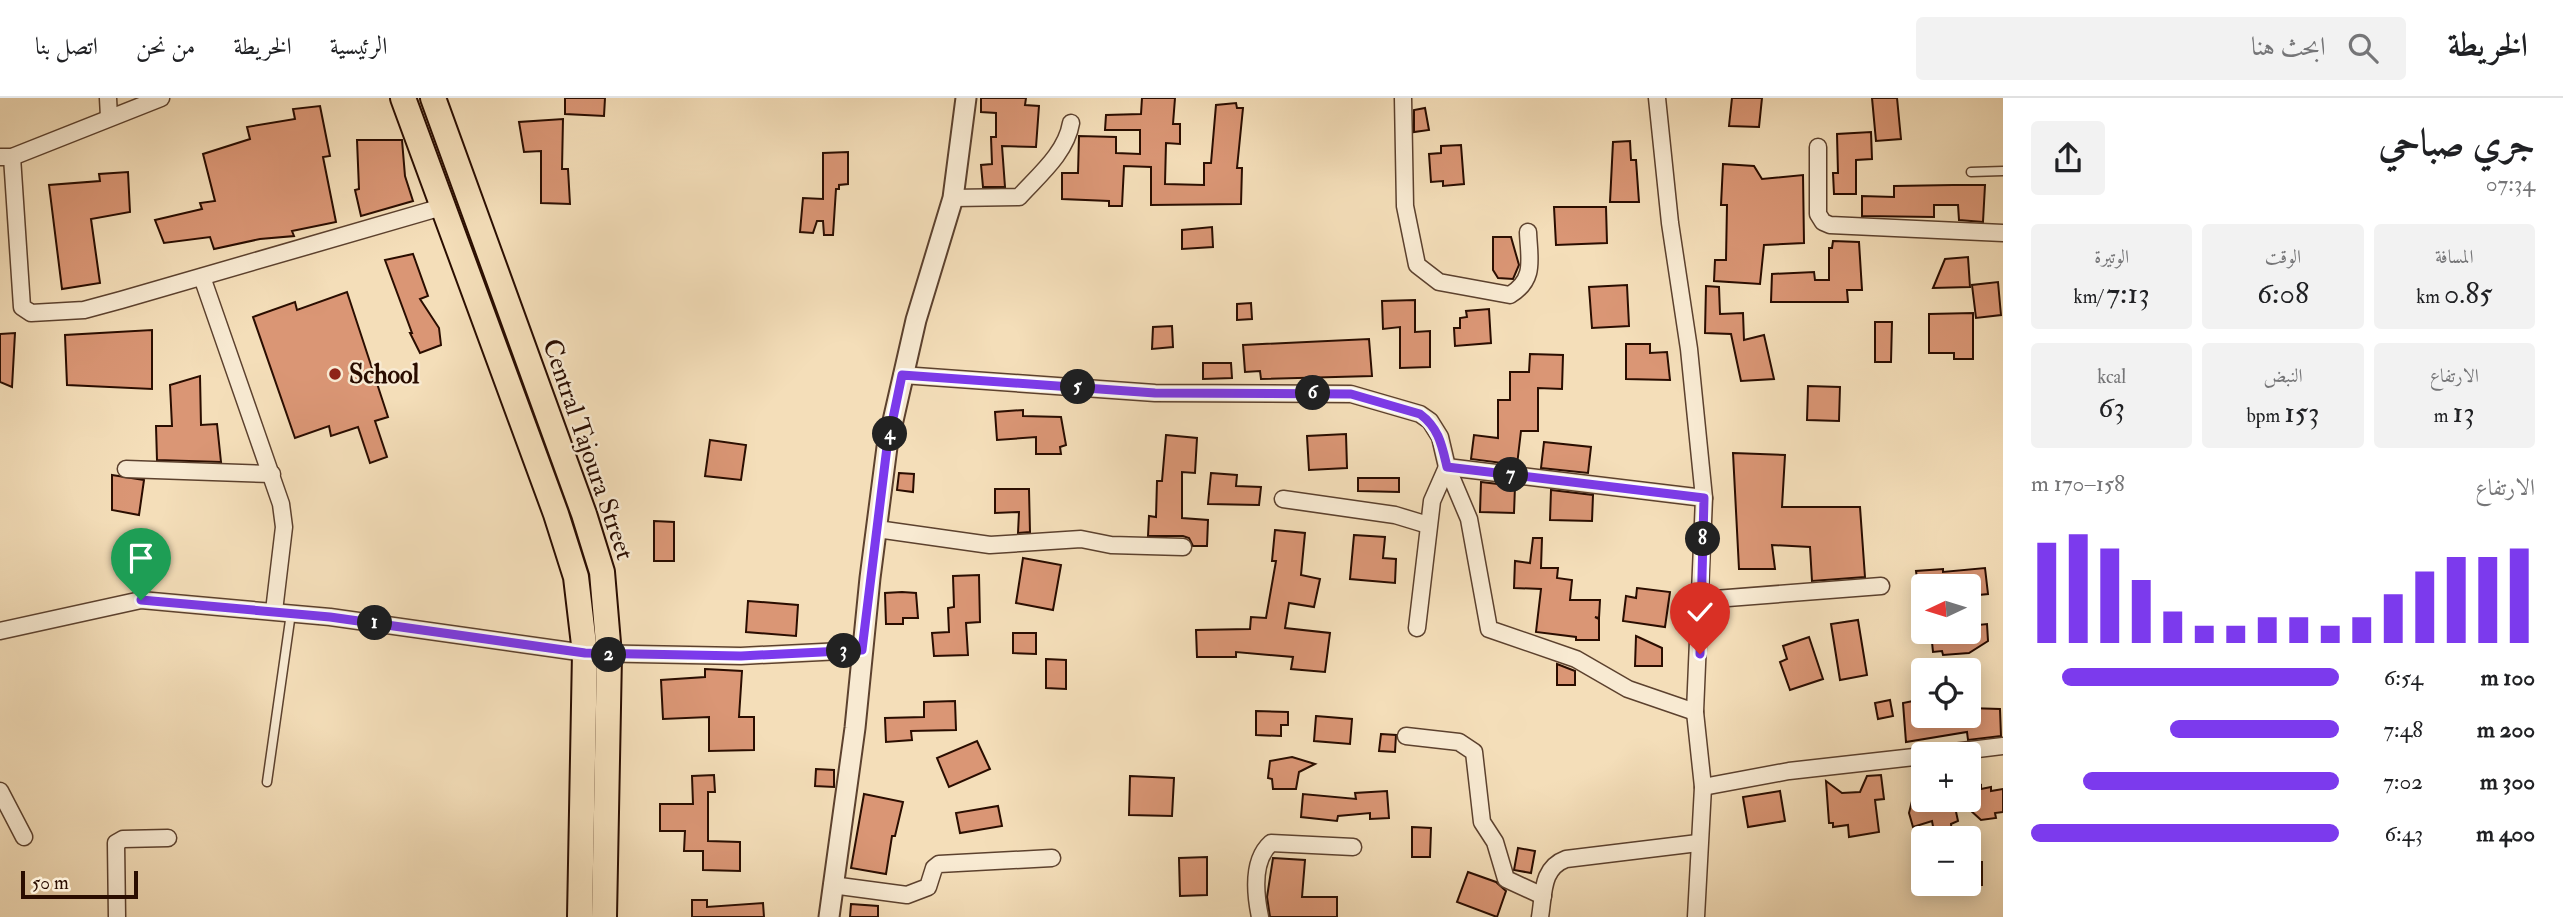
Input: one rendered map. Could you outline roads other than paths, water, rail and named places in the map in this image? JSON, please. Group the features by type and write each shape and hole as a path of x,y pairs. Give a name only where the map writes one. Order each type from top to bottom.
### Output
{"main road":[{"path":"403,98 564,539 597,654 580,917"},
{"name":"Central Tajoura Street","path":"433,98 584,514 602,572 597,654 604,917"}],"street":[{"path":"108,98 109,117"},
{"path":"160,98 6,157 22,307 26,312 84,310 442,207"},
{"path":"829,917 855,728 887,447 902,375 953,198 966,98"},
{"path":"1403,98 1405,206 1417,265 1439,282 1510,295 1524,287 1529,276 1528,232"},
{"path":"1657,98 1670,223 1689,349 1704,498 1702,600 1695,712 1703,787 1696,917"},
{"path":"953,198 1019,197 1056,158 1069,136 1071,122"},
{"path":"1818,147 1818,214 1823,222 1830,225 2003,233"},
{"path":"202,277 272,474 284,527 283,612"},
{"path":"902,375 1155,393 1351,394 1420,414 1430,421 1440,437 1447,467 1469,519 1489,629 1576,659 1628,690 1695,712"},
{"path":"1447,467 1704,498"},
{"path":"1416,628 1435,489 1447,467"},
{"path":"126,469 272,474"},
{"path":"1283,499 1395,515 1429,525"},
{"path":"877,529 990,545 1081,539 1111,544 1183,547"},
{"path":"1702,600 1881,586"},
{"path":"0,631 141,600 283,612 597,654 741,656 862,650"},
{"path":"1406,736 1459,742 1474,752 1482,821 1495,842 1506,879 1543,896"},
{"path":"1981,749 2003,746"},
{"path":"1703,787 1789,771 1911,757"},
{"path":"0,791 24,838"},
{"path":"117,917 116,843 123,839 168,838"},
{"path":"1260,917 1256,900 1258,864 1261,852 1271,843 1353,847"},
{"path":"1540,917 1547,874 1553,864 1566,859 1698,843"},
{"path":"832,885 907,895 928,887 934,868 940,864 1052,858"}],"lane":[{"path":"1971,172 2003,172"},
{"path":"267,782 283,612"}],"place":[{"name":"School","path":"335,374"}]}
